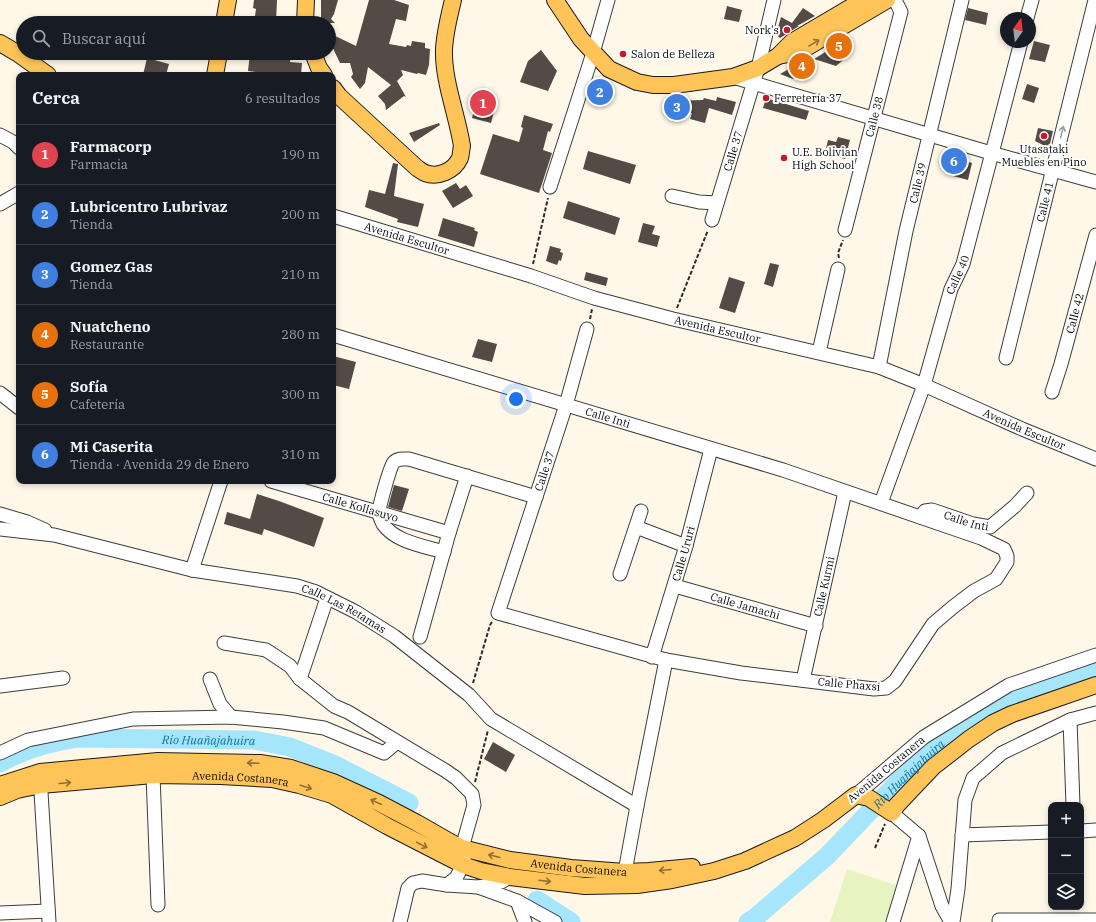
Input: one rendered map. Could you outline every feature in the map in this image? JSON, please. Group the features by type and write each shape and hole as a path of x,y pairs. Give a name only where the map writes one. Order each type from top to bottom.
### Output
{"main road":[{"path":"225,16 228,0"},
{"path":"305,16 306,0"},
{"path":"336,92 417,168 425,173 434,175 444,173 453,167 460,158 462,146 445,64 444,49 453,0"},
{"path":"555,0 581,39 609,69 637,82 653,85 674,85 756,75 792,42 863,0"},
{"path":"778,56 799,52 887,0"},
{"path":"0,43 16,52"},
{"path":"27,60 44,72"},
{"path":"216,72 218,60"},
{"path":"316,60 322,72"},
{"path":"862,797 891,813 933,767 969,739 993,723 1012,714 1036,707 1096,685"},
{"name":"Avenida Costanera","path":"0,785 158,761 260,763 291,768 333,782 379,803 462,848 516,861 571,868 625,872 661,870 745,861"},
{"name":"Avenida Costanera","path":"0,797 40,778 153,775 221,776 272,779 300,785 332,796 401,834 463,865 481,871 510,877 585,886 636,885 672,880 714,871 745,861 795,838 862,797"},
{"path":"585,886 613,882 621,877 625,872"}],"street":[{"path":"550,188 593,53 608,0"},
{"name":"Calle 37","path":"712,220 756,75 774,0"},
{"name":"Calle 38","path":"845,230 901,12 895,0"},
{"name":"Calle 39","path":"879,367 906,231 962,0"},
{"path":"1029,12 1032,0"},
{"name":"Calle 41","path":"1006,358 1094,1"},
{"name":"Calle 40","path":"881,503 924,385 951,289 963,264 1019,48"},
{"path":"756,75 874,119 1096,182"},
{"path":"0,135 16,145"},
{"path":"0,204 16,195"},
{"path":"672,196 699,202 717,203"},
{"name":"Avenida Escultor","path":"336,217 530,276 594,298 673,319 879,367 924,385 1022,429 1096,459"},
{"name":"Calle 42","path":"1052,392 1096,235"},
{"path":"819,352 839,263"},
{"name":"Calle 37","path":"498,613 566,405 587,329"},
{"name":"Calle Inti","path":"336,336 783,470 881,503"},
{"path":"0,393 16,406"},
{"name":"Calle Ururi","path":"652,657 686,546 711,449"},
{"path":"444,552 410,542 393,534 383,524 379,512 389,475 394,462 399,459 408,458 536,497"},
{"path":"420,637 449,533 468,476"},
{"path":"192,570 219,484"},
{"name":"Calle Kollasuyo","path":"281,484 449,533"},
{"name":"Calle Kurmi","path":"803,680 845,492"},
{"name":"Calle Inti","path":"920,517 926,511 932,510 973,524 990,527 1027,493"},
{"name":"Calle Phaxsi","path":"498,613 666,660 741,673 874,689 886,688 895,681 933,624 953,606 996,579 1007,562 1007,556 1004,549 981,538 881,503"},
{"path":"620,574 641,511"},
{"path":"0,514 27,522 54,535"},
{"path":"636,527 686,546"},
{"name":"Calle Las Retamas","path":"0,528 54,535 192,570 297,586 316,592 356,612 394,636 469,695 491,719 637,806"},
{"name":"Calle Jamachi","path":"674,586 816,626"},
{"path":"300,679 327,598"},
{"path":"224,643 266,650 290,666 300,679 334,706 348,712 446,771 456,778 472,794 474,805 462,848 464,860 463,865 456,878 446,885"},
{"name":"Avenida Costanera","path":"862,797 924,737 1010,685 1096,655"},
{"path":"625,872 666,660"},
{"path":"0,686 63,678"},
{"path":"210,679 220,704 231,717"},
{"path":"952,922 958,889 965,800 974,778 1002,753 1070,720 1096,713"},
{"path":"0,753 28,740 133,719 231,717 283,722 324,728 384,753 397,742"},
{"path":"1070,720 1073,802"},
{"path":"153,775 158,905"},
{"path":"0,913 48,917 40,778"},
{"path":"891,813 919,836 942,906 952,922"},
{"path":"1084,831 1096,830"},
{"path":"962,835 1048,832"},
{"path":"893,922 919,836"},
{"name":"Avenida Costanera","path":"400,922 406,892 413,883 422,881 446,885 478,887 501,882 510,877"},
{"path":"478,887 517,901 555,922"},
{"path":"517,901 525,922"},
{"path":"999,920 1096,920"}],"path":[{"path":"530,276 550,188"},
{"path":"673,319 712,220"},
{"path":"839,263 838,253 842,244 845,230"},
{"path":"587,329 594,298"},
{"path":"469,695 490,625 498,613"},
{"path":"472,794 491,719"},
{"path":"875,848 891,813"}],"green space":[{"path":"847,869 898,886 886,922 830,922"}],"building":[{"path":"254,0 277,0 276,16 255,16 256,9 253,8"},
{"path":"321,0 338,0 333,16 321,16"},
{"path":"369,0 394,0 409,5 406,21 396,19 389,44 406,47 407,45 411,46 412,41 425,43 425,48 430,49 429,65 426,75 401,70 403,75 397,81 406,97 404,96 386,110 385,104 378,96 391,85 368,67 365,83 360,89 351,77 353,74 350,63 340,63 336,55 336,36 356,46"},
{"path":"727,6 742,10 739,22 724,19"},
{"path":"803,8 815,16 780,38 776,34 781,17 792,23"},
{"path":"968,8 988,13 986,25 965,20"},
{"path":"848,38 842,61 836,66 814,59"},
{"path":"1036,42 1050,45 1045,62 1029,59 1032,48 1036,48"},
{"path":"541,50 557,71 548,91 520,82 528,61"},
{"path":"147,60 154,60 169,64 167,72 144,72"},
{"path":"249,60 290,60 290,62 302,63 301,72 248,71"},
{"path":"805,60 816,65 793,79 780,74"},
{"path":"600,81 609,89 607,99 591,94 594,82"},
{"path":"1027,84 1039,88 1034,103 1022,99"},
{"path":"717,97 736,102 732,115 709,108 705,123 690,119 692,113 668,114 667,101 703,100 704,98 716,101"},
{"path":"766,98 809,111 806,120 763,108"},
{"path":"476,103 495,108 491,123 472,118"},
{"path":"524,115 553,124 550,132 548,131 543,150 552,153 539,193 480,174 493,134 519,142 523,128 521,127"},
{"path":"439,123 440,125 414,142 409,133"},
{"name":"Utasataki Muebles en Pino","path":"1038,128 1053,131 1049,148 1035,141"},
{"path":"838,137 850,140 845,159 825,153 828,140 836,142"},
{"path":"588,151 636,165 630,184 583,169"},
{"path":"958,159 972,163 968,180 953,176"},
{"path":"393,163 398,164 394,196 424,204 418,227 397,222 398,219 365,207 369,190 385,194"},
{"path":"456,183 460,189 466,185 473,196 453,208 442,191"},
{"path":"568,201 620,218 615,235 563,218"},
{"path":"443,218 475,228 474,230 478,232 474,247 438,236"},
{"path":"643,223 655,226 652,234 660,236 657,247 638,242"},
{"path":"550,246 561,249 560,252 563,253 561,261 559,260 557,265 546,261"},
{"path":"770,263 779,265 773,287 764,284"},
{"path":"586,272 608,278 606,286 584,280"},
{"path":"729,277 745,282 735,313 719,308"},
{"path":"478,339 497,344 492,362 472,357"},
{"path":"336,357 356,362 349,389 336,386"},
{"path":"394,485 409,489 402,511 388,507"},
{"path":"257,494 324,518 314,547 264,529 262,535 224,524 227,512 250,519"},
{"path":"493,742 515,755 506,772 484,759"}],"waterway":[{"name":"Río Huañajahuira","path":"748,922 756,917 827,856 899,781 960,725 996,704 1096,667"},
{"name":"Río Huañajahuira","path":"0,763 37,747 77,738 254,740 290,747 333,764 409,803"},
{"name":"Río Huañajahuira","path":"537,900 571,922"},
{"path":"756,917 763,922"}],"place":[{"name":"Nork's","path":"787,30"},
{"name":"Sofía","path":"839,46"},
{"name":"Salon de Belleza","path":"623,54"},
{"name":"Nuatcheno","path":"802,66"},
{"name":"Lubricentro Lubrivaz","path":"600,92"},
{"name":"Ferretería 37","path":"766,98"},
{"name":"Farmacorp","path":"483,103"},
{"name":"Gomez Gas","path":"677,107"},
{"name":"Utasataki Muebles en Pino","path":"1044,136"},
{"name":"U.E. Bolivian High School","path":"784,158"},
{"name":"Mi Caserita","path":"954,161"}]}
